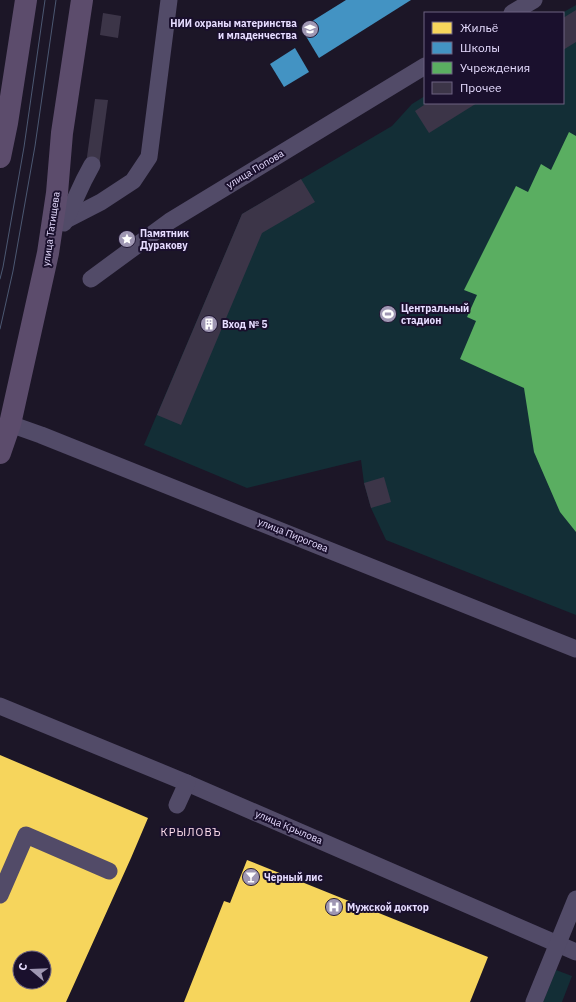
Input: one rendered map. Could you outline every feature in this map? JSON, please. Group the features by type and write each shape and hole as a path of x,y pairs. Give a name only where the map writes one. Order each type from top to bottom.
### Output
{"main road":[{"path":"0,157 7,123 26,0"},
{"name":"улица Татищева","path":"0,454 10,424 48,253 57,193 62,133 82,0"}],"street":[{"path":"66,220 101,202 133,181 148,157 170,0"},
{"path":"514,12 534,0"},
{"name":"улица Попова","path":"90,279 170,221 424,67"},
{"path":"48,253 66,220 92,165"},
{"name":"улица Пирогова","path":"10,424 263,523 576,649"},
{"name":"улица Крылова","path":"0,706 187,783 576,952"},
{"path":"177,805 187,783"},
{"path":"0,895 26,835 109,871"},
{"path":"534,1002 576,899"}],"shaded area":[{"name":"Центральный стадион","path":"576,5 576,615 386,540 371,508 364,483 361,460 247,488 144,445 242,214 392,126 412,104 424,97 424,104 564,104 564,12"},
{"path":"556,970 572,976 562,1002 543,1002"}],"building: Жильё":[{"path":"0,755 148,818 66,1002 0,1002"},
{"path":"247,860 488,957 470,1002 184,1002 224,901 230,903"}],"building: Школы":[{"path":"346,0 411,0 319,58 301,28"},
{"path":"295,48 309,72 284,87 270,64"}],"building: Учреждения":[{"path":"569,132 576,136 576,532 560,512 534,452 524,388 460,359 476,321 467,317 477,295 464,290 516,186 528,192 541,164 551,170"}],"building: Прочее":[{"path":"576,10 576,42 564,49 564,17"},
{"path":"103,13 121,16 118,38 100,35"},
{"path":"95,99 108,100 99,166 86,164"},
{"path":"426,104 475,104 429,133 415,111"},
{"name":"Вход № 5","path":"301,179 315,202 262,233 181,425 157,415 242,214"},
{"path":"384,477 391,502 371,508 364,483"}],"tram line":[{"path":"0,279 24,147 45,0"},
{"path":"0,329 13,271 35,146 56,0"}],"place":[{"name":"НИИ охраны материнства и младенчества","path":"310,29"},
{"name":"Памятник Дуракову","path":"127,239"},
{"name":"Центральный стадион","path":"388,314"},
{"name":"Вход № 5","path":"209,324"},
{"name":"Черный лис","path":"251,877"},
{"name":"Мужской доктор","path":"334,907"}],"district":[{"name":"КРЫЛОВЪ","path":"191,832"}]}
